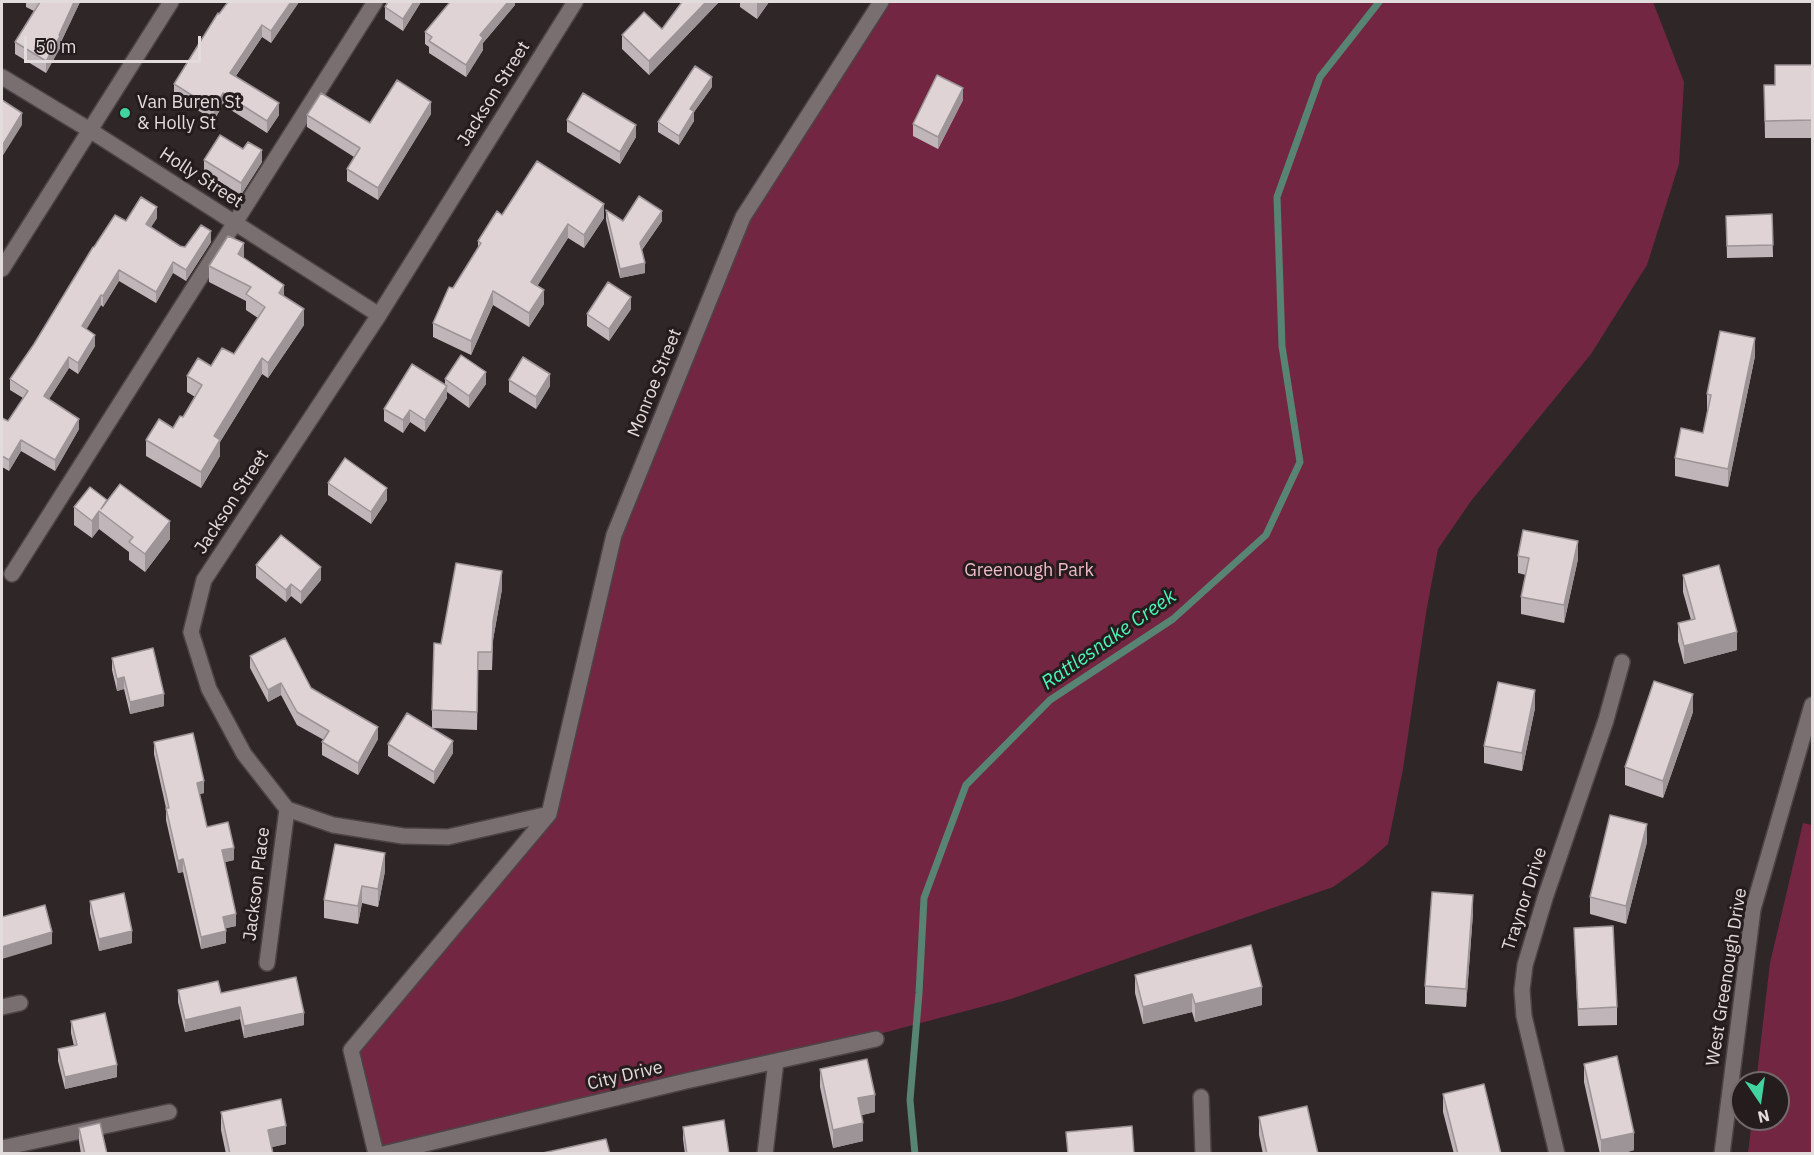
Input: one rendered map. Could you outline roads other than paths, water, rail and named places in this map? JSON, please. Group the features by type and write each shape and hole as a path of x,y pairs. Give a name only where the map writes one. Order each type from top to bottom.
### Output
{"street":[{"path":"2,268 88,129 171,2"},
{"path":"12,574 375,2"},
{"name":"Jackson Street","path":"287,809 244,754 209,689 191,632 204,580 379,315 575,2"},
{"name":"Monroe Street","path":"549,814 614,535 743,217 881,2"},
{"name":"Holly Street","path":"2,77 88,129 379,315"},
{"name":"Traynor Drive","path":"1557,1154 1524,1016 1522,990 1525,965 1545,898 1606,720 1622,662"},
{"name":"West Greenough Drive","path":"1722,1154 1752,909 1812,705"},
{"path":"287,809 333,825 414,837 448,837 549,814"},
{"name":"Jackson Place","path":"267,963 287,809"},
{"path":"376,1154 351,1050 549,814"},
{"path":"2,1007 20,1003"},
{"name":"City Drive","path":"383,1154 599,1101 876,1040"},
{"path":"765,1154 776,1061"},
{"path":"1201,1097 1203,1154"},
{"path":"2,1148 169,1112"}],"waterway":[{"name":"Rattlesnake Creek","path":"915,1154 910,1100 924,898 966,785 1050,700 1173,619 1266,535 1300,462 1282,346 1277,197 1320,77 1379,2"}],"place":[{"name":"Van Buren St & Holly St","path":"125,113"}],"park label":[{"name":"Greenough Park","path":"1029,571"}]}
